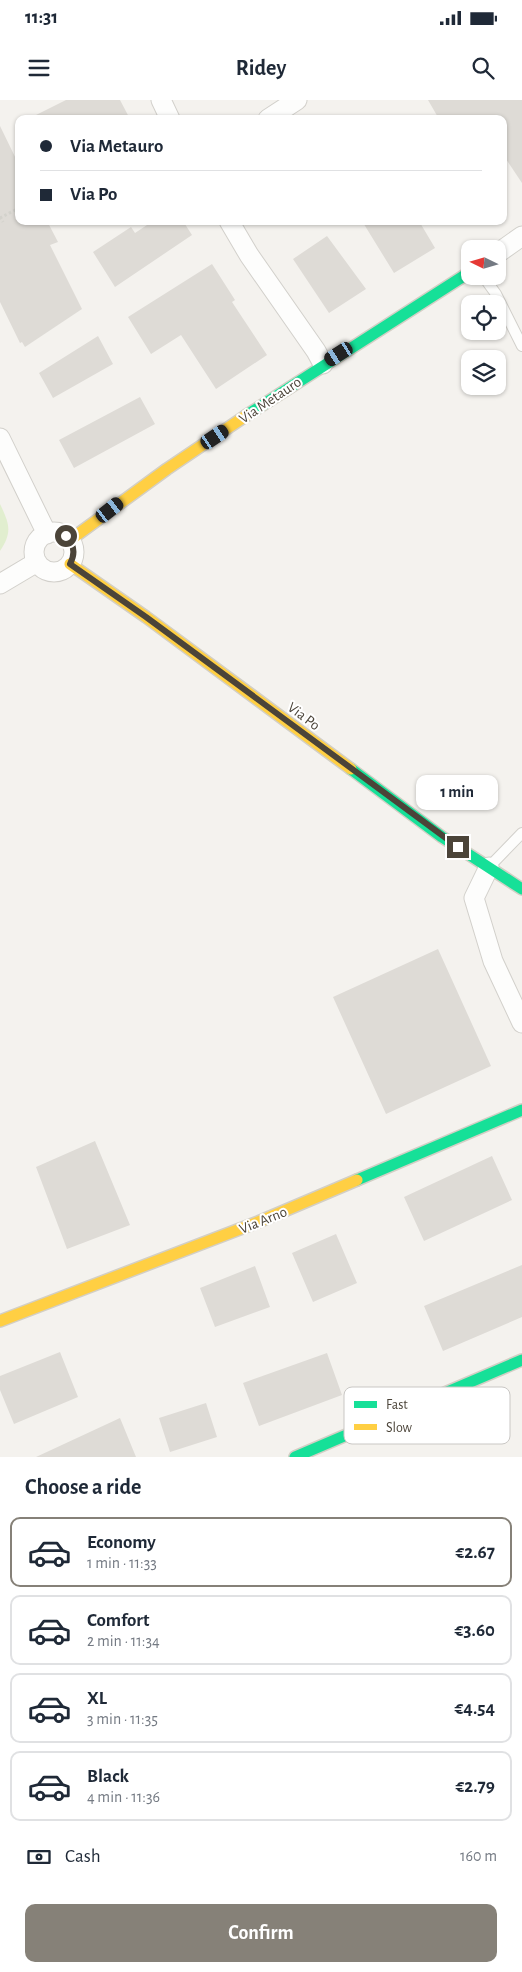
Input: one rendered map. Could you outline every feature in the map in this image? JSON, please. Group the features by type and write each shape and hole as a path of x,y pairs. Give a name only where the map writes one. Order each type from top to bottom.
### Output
{"street":[{"path":"160,100 168,115"},
{"path":"274,115 298,100"},
{"path":"231,225 249,255 323,364"},
{"path":"506,247 522,236"},
{"name":"Via Metauro","path":"70,540 123,500 323,364 461,278"},
{"path":"0,438 47,534"},
{"path":"60,533 70,540 74,552 70,564 66,568 54,572 47,571 38,562 35,549 41,538 47,534 60,533"},
{"path":"0,584 38,562"},
{"name":"Via Po","path":"70,564 154,623 442,838 522,889"},
{"path":"489,867 474,898 493,961 522,1023"},
{"name":"Via Arno","path":"0,1321 258,1222 522,1110"},
{"path":"459,1387 522,1360"},
{"path":"295,1457 344,1436"}],"lane":[{"path":"490,285 496,294 522,346"},
{"path":"489,867 522,833"}],"path":[{"path":"3,222 0,218 15,210"}],"green space":[{"path":"0,504 6,517 8,533 0,551"}],"building":[{"path":"66,100 120,100 128,115 36,115"},
{"path":"428,100 522,100 522,183 507,160 507,115 437,115"},
{"path":"0,126 15,157 15,225 49,225 58,242 50,245 82,309 25,347 22,342 20,343 0,302"},
{"path":"147,225 186,225 192,235 115,287 93,252 131,227 135,233"},
{"path":"364,225 421,225 435,248 394,273"},
{"path":"327,236 366,289 329,313 293,259"},
{"path":"212,264 235,300 232,302 267,355 216,389 181,335 151,354 128,317"},
{"path":"98,336 113,364 53,398 39,373"},
{"path":"140,397 155,424 74,468 59,440"},
{"path":"438,949 491,1066 386,1114 333,997"},
{"path":"95,1141 130,1225 67,1249 36,1167"},
{"path":"492,1156 512,1200 424,1241 404,1197"},
{"path":"336,1234 357,1283 313,1302 292,1253"},
{"path":"522,1265 522,1317 443,1351 424,1306"},
{"path":"255,1266 270,1307 215,1327 200,1288"},
{"path":"60,1352 78,1397 14,1424 0,1390 0,1376"},
{"path":"327,1353 342,1395 259,1426 243,1383"},
{"path":"206,1403 217,1437 170,1452 159,1418"},
{"path":"120,1418 136,1457 36,1457"}],"traffic: fast":[{"path":"247,415 461,278"},
{"path":"351,769 442,837 522,889"},
{"path":"357,1180 522,1110"},
{"path":"459,1387 522,1360"},
{"path":"295,1457 344,1436"}],"traffic: slow":[{"path":"70,540 167,469 247,415"},
{"path":"70,564 146,617 351,769"},
{"path":"0,1321 258,1222 357,1180"}],"route":[{"path":"66,536 70,540 74,552 74,558 70,564 146,617 442,838 458,847"}]}
